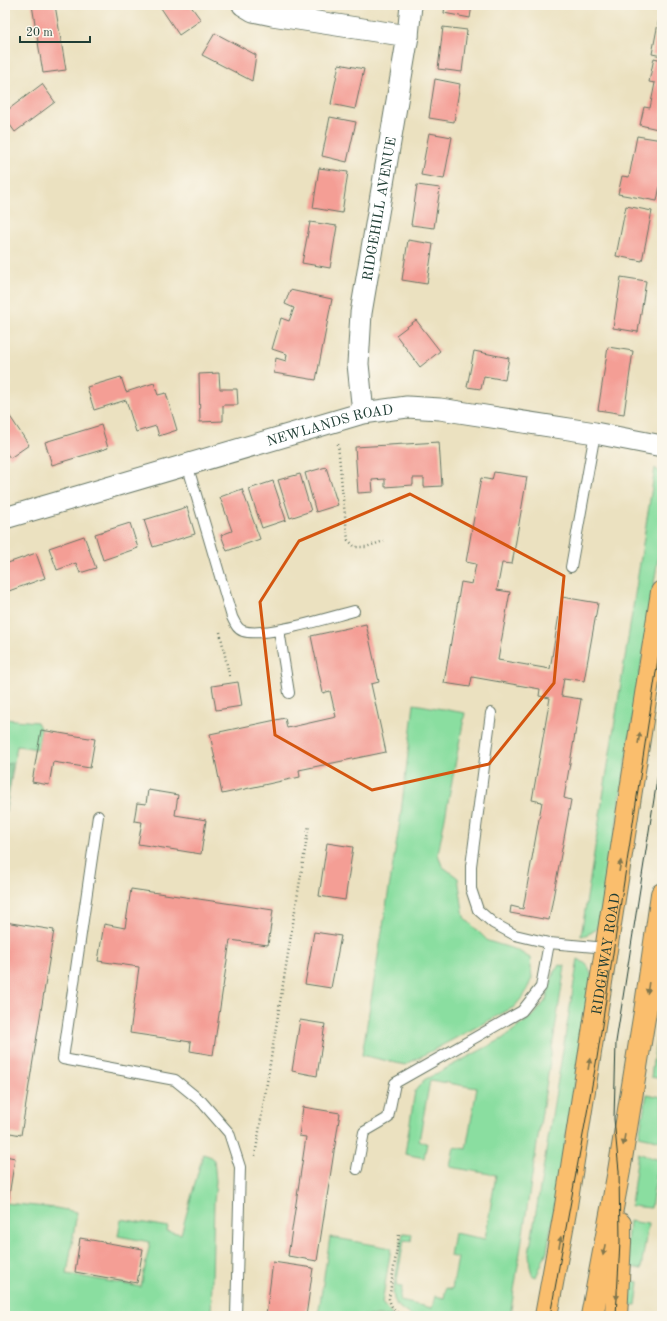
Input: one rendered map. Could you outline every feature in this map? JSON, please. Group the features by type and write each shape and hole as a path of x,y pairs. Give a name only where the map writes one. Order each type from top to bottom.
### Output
{"highway":[{"name":"RIDGEWAY ROAD","path":"546,1316 565,1212 662,592"},
{"path":"592,1316 620,1171 662,894"},
{"path":"616,1316 620,1242 620,1171"}],"street":[{"path":"243,5 253,11 272,15 408,36"},
{"name":"RIDGEHILL AVENUE","path":"362,413 358,364 361,313 408,36 411,5"},
{"name":"NEWLANDS ROAD","path":"5,518 362,413 407,407 440,409 595,433 662,446"}],"lane":[{"path":"571,567 595,433"},
{"path":"187,464 230,611 238,628 244,631 260,633 279,630 354,611"},
{"path":"279,630 289,693"},
{"path":"491,712 471,866 471,889 478,910 493,923 515,935 549,943 607,948"},
{"path":"98,816 63,1059 175,1080 202,1102 229,1133 240,1168 236,1316"},
{"path":"357,1169 364,1132 388,1118 395,1083 522,1011 541,987 549,943"}],"path":[{"path":"337,420 348,540 354,547 366,547 384,541"},
{"path":"230,611 222,618 219,629 230,679"},
{"path":"240,1168 254,1159 309,825"},
{"path":"399,1235 389,1299 391,1307 402,1316"}],"highlighted area":[{"path":"410,494 564,576 554,683 489,764 372,790 275,735 260,602 299,541"}],"green space":[{"path":"655,468 662,474 662,533 601,921 593,932 581,936"},
{"path":"414,704 465,713 438,854 442,866 458,878 464,917 488,941 517,950 530,958 532,978 525,994 514,1007 405,1065 362,1055 400,821"},
{"path":"5,719 37,722 41,730 38,749 17,746 14,762 5,765"},
{"path":"14,762 5,816 5,765"},
{"path":"578,959 585,963 588,967 591,972 592,980 547,1251 536,1277 532,1275 529,1254"},
{"path":"559,965 565,966 510,1316 411,1316 395,1304 393,1292 403,1233 412,1234 411,1241 404,1240 396,1286 402,1287 400,1301 432,1308 435,1296 444,1298 446,1288 452,1289 458,1258 450,1256 454,1233 485,1239 496,1175 450,1167 454,1147 466,1149 477,1088 430,1080 419,1141 427,1143 424,1158 405,1154 415,1091 424,1080 502,1039 535,1014 546,1000 554,972"},
{"path":"662,995 662,1079 651,1077"},
{"path":"647,1094 662,1097 662,1141 639,1136"},
{"path":"638,1153 659,1160 651,1208 631,1206"},
{"path":"203,1154 214,1160 216,1181 211,1316 5,1316 5,1203 56,1208 77,1212 67,1274 141,1287 150,1242 118,1236 121,1219 168,1227 167,1231 181,1234"},
{"path":"629,1221 648,1224 641,1269 625,1266"},
{"path":"330,1237 391,1248 382,1303 393,1316 318,1316"},
{"path":"624,1279 639,1282 636,1305 622,1304"}],"building":[{"path":"32,5 55,5 66,70 43,73"},
{"path":"159,5 190,5 201,20 179,35"},
{"path":"445,5 472,5 470,18 444,13"},
{"path":"662,8 662,56 652,54"},
{"path":"443,27 467,30 462,72 438,69"},
{"path":"215,33 256,55 252,81 202,55"},
{"path":"654,58 662,60 662,130 640,125 644,107 650,108 655,83 649,82"},
{"path":"339,64 364,69 355,109 331,104"},
{"path":"435,79 460,84 454,122 429,118"},
{"path":"42,84 55,102 15,132 5,118 5,112"},
{"path":"330,117 356,122 347,162 322,156"},
{"path":"429,133 452,137 444,179 421,175"},
{"path":"637,136 662,140 662,175 657,201 618,194 622,176 629,177"},
{"path":"319,168 348,172 342,213 313,208"},
{"path":"417,185 440,188 434,228 411,225"},
{"path":"626,206 652,211 642,261 616,256"},
{"path":"310,222 337,226 330,268 302,263"},
{"path":"408,240 433,244 427,284 402,280"},
{"path":"621,277 646,281 638,332 613,328"},
{"path":"290,290 332,299 316,380 274,373 276,358 286,361 287,354 272,349 281,318 289,321 294,308 285,304"},
{"path":"416,320 440,351 420,367 396,335"},
{"path":"608,347 633,351 624,414 598,410"},
{"path":"474,351 509,358 505,380 484,376 481,389 467,387"},
{"path":"219,373 220,389 237,389 238,405 223,405 223,421 200,422 199,374"},
{"path":"121,377 126,392 154,383 158,395 166,393 177,430 159,436 156,426 136,432 126,400 94,410 87,387"},
{"path":"5,409 29,445 10,458 5,451"},
{"path":"101,425 108,448 52,465 45,442"},
{"path":"439,442 442,486 424,487 424,478 413,478 413,485 385,487 385,479 372,480 373,492 358,493 355,447"},
{"path":"326,467 338,505 316,512 305,473"},
{"path":"494,472 527,477 512,564 502,563 497,590 510,592 498,660 550,669 562,597 598,603 584,681 564,678 561,696 581,699 564,798 571,800 549,920 510,913 511,906 523,909 542,802 532,800 550,698 539,696 540,689 472,677 470,687 444,683 461,582 472,584 476,564 466,562 481,478 492,480"},
{"path":"300,474 311,511 290,518 278,480"},
{"path":"273,481 286,520 262,528 249,489"},
{"path":"242,489 260,539 227,551 221,535 232,531 220,497"},
{"path":"187,507 195,534 153,547 144,520"},
{"path":"130,523 138,548 103,560 95,534"},
{"path":"84,536 96,568 80,573 76,563 57,570 49,548"},
{"path":"36,553 45,578 6,592 5,564"},
{"path":"366,624 379,682 371,684 386,752 299,770 300,777 222,794 210,734 285,718 287,728 336,717 330,691 323,693 311,636"},
{"path":"238,682 242,706 216,710 212,686"},
{"path":"41,730 95,739 90,768 53,762 49,785 32,782"},
{"path":"148,790 178,795 175,815 206,820 201,854 138,844 142,822 134,821 137,803 146,804"},
{"path":"327,843 353,847 345,900 319,896"},
{"path":"131,889 273,910 268,945 230,940 213,1055 190,1051 191,1042 130,1033 139,967 98,961 104,924 125,928"},
{"path":"5,922 54,930 21,1135 5,1132"},
{"path":"314,932 341,936 331,988 305,984"},
{"path":"300,1020 325,1024 317,1076 292,1071"},
{"path":"303,1107 340,1113 317,1261 288,1256 306,1137 299,1136"},
{"path":"5,1156 15,1158 8,1202 5,1202"},
{"path":"80,1238 143,1249 137,1283 75,1272"},
{"path":"273,1262 313,1268 306,1316 266,1316"}],"tram line":[{"path":"550,1316 597,1058 662,633"},
{"path":"616,1316 620,1242 619,1171 614,1119 616,1042 662,748"}]}
